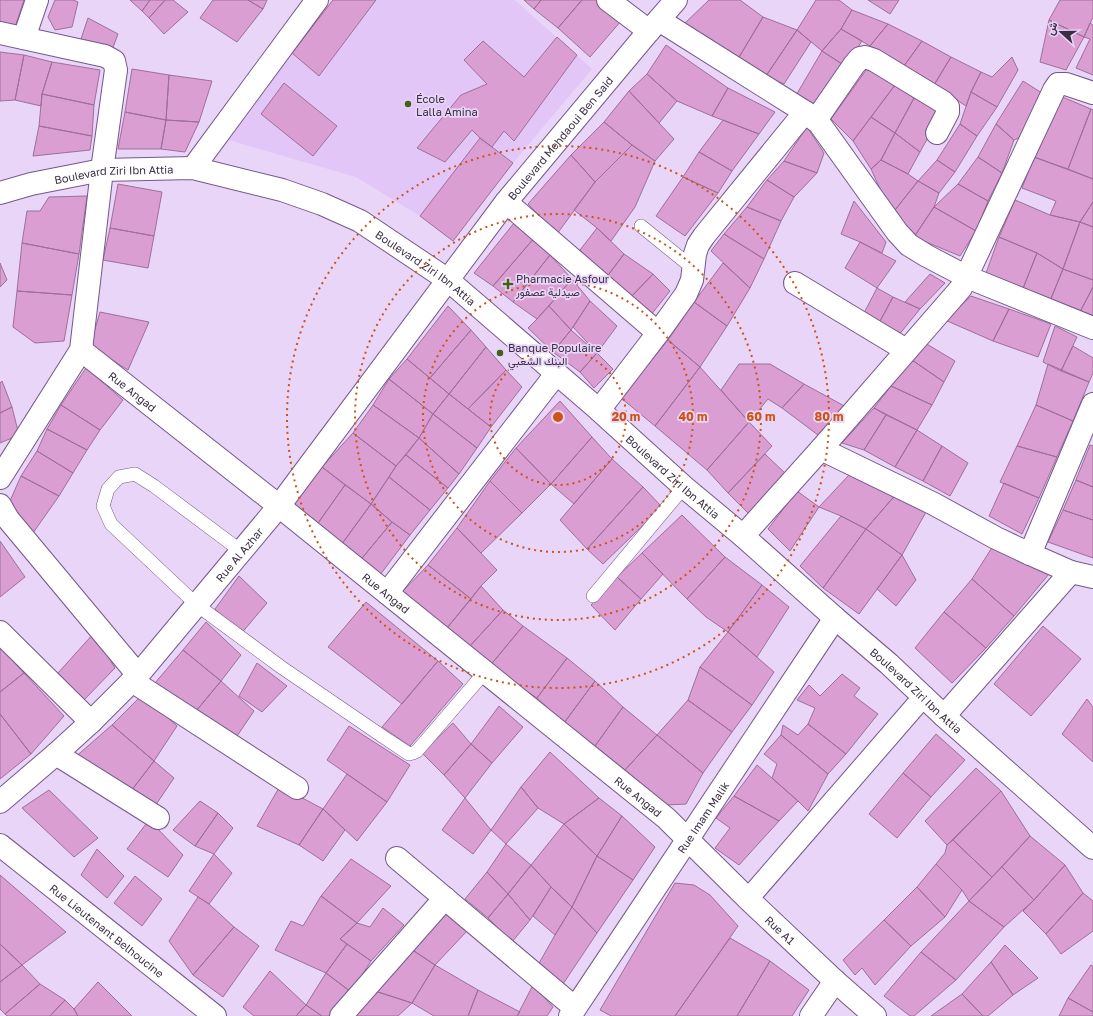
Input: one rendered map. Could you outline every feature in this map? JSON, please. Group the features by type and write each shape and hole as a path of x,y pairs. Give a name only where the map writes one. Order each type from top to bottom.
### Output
{"street":[{"path":"24,38 37,0"},
{"path":"193,168 317,0"},
{"path":"608,0 810,116 819,123 897,232 909,245 967,277 1093,328"},
{"name":"Boulevard Mehdaoui Ben Said","path":"448,280 506,202 676,0"},
{"path":"0,33 105,56 114,61 116,70 102,170 81,350 0,478"},
{"path":"599,410 686,294 692,280 695,254 698,245 704,236 860,58 865,57 874,60 943,102 948,107 948,112 937,133"},
{"path":"743,536 958,292 967,277 1058,84 1066,84 1093,93"},
{"name":"Boulevard Ziri Ibn Attia","path":"0,193 31,184 102,170 193,168 282,190 322,204 360,221 448,280 889,664 944,716 1093,848"},
{"path":"506,202 658,333"},
{"name":"Rue Al Azhar","path":"0,802 91,722 135,678 279,506 448,280"},
{"path":"795,282 906,350"},
{"name":"Rue Angad","path":"81,350 387,593 666,818 689,840"},
{"path":"387,593 556,374"},
{"path":"1030,554 1093,404"},
{"path":"821,449 927,501 996,538 1072,572 1093,577"},
{"path":"0,505 8,519 135,678 297,788"},
{"path":"944,716 1072,572"},
{"name":"Rue Imam Malik","path":"573,1012 689,840 835,618"},
{"path":"0,632 91,722"},
{"path":"748,899 924,696"},
{"path":"56,754 158,818"},
{"name":"Rue A1","path":"689,840 748,899 835,981 875,1016"},
{"name":"Rue Lieutenant Belhoucine","path":"0,845 215,1016"},
{"path":"397,858 445,898 573,1012"},
{"path":"341,1016 445,898"},
{"path":"811,1016 835,981"}],"lane":[{"path":"642,226 694,269"},
{"path":"241,551 136,474 119,477 108,489 103,506 111,524 197,605 281,667 409,754 413,754 417,751 485,672"},
{"path":"592,596 684,486"}],"shaded area":[{"name":"École Lalla Amina","path":"333,0 515,0 592,69 513,163 453,241 420,216 356,177 225,139"}],"building":[{"path":"0,0 24,0 14,30 0,25"},
{"path":"55,0 73,0 78,2 72,27 55,30 48,17"},
{"path":"130,0 150,0 142,11"},
{"path":"150,0 165,0 149,18 142,11"},
{"path":"165,0 173,0 188,12 164,34 149,18"},
{"path":"213,0 248,0 263,9 237,42 200,18"},
{"path":"248,0 267,0 263,9"},
{"path":"333,0 376,0 319,76 292,53"},
{"path":"524,0 541,0 534,9"},
{"path":"541,0 582,0 558,28 534,9"},
{"path":"582,0 597,0 621,21 590,57 558,28"},
{"path":"709,0 740,0 763,17 738,59 683,25"},
{"path":"816,0 839,0 852,10 841,29 822,51 797,30"},
{"path":"868,0 899,0 890,14"},
{"path":"1060,0 1093,0 1093,17 1084,37 1049,20"},
{"path":"852,10 888,24 870,46 841,29"},
{"path":"763,17 797,30 766,76 738,59"},
{"path":"88,18 118,34 112,50 79,45"},
{"path":"1049,20 1084,37 1066,70 1040,62"},
{"path":"1090,23 1093,25 1093,75 1076,68 1090,39 1084,37"},
{"path":"888,24 922,41 904,66 870,46"},
{"path":"841,29 862,41 845,66 822,51"},
{"path":"797,30 811,42 784,84 766,76"},
{"path":"557,37 577,55 514,141 504,131 492,147 472,130 445,162 417,148 461,95 487,84 464,60 483,41 524,77"},
{"path":"922,41 951,57 934,85 904,66"},
{"path":"666,45 728,88 712,116 677,101 647,74"},
{"path":"822,51 845,66 816,108 795,97"},
{"path":"0,52 24,55 15,100 0,101"},
{"path":"24,55 52,62 42,94 41,106 15,100"},
{"path":"951,57 981,72 966,106 934,85"},
{"path":"1012,57 1018,70 997,107 971,92 981,72 992,77"},
{"path":"52,62 100,70 94,105 42,94"},
{"path":"869,66 895,85 853,141 831,119"},
{"path":"132,69 169,75 166,120 125,112"},
{"path":"647,74 677,101 659,123 629,91"},
{"path":"169,75 212,81 199,122 166,120"},
{"path":"1023,81 1042,93 1025,135 1014,140 996,124"},
{"path":"284,83 337,126 313,156 261,114"},
{"path":"895,85 914,98 895,133 871,117"},
{"path":"728,88 775,112 759,134 712,116"},
{"path":"629,91 674,139 655,161 632,145 604,122"},
{"path":"971,92 997,107 977,136 960,124"},
{"path":"42,94 94,105 92,136 39,126"},
{"path":"1060,96 1091,109 1068,169 1034,157"},
{"path":"914,98 942,112 920,152 895,133"},
{"path":"1091,109 1093,110 1093,179 1068,169"},
{"path":"125,112 166,120 161,149 118,149"},
{"path":"871,117 895,133 881,160 871,169 853,141"},
{"path":"166,120 199,122 185,152 161,149"},
{"path":"723,120 759,134 732,171 699,152"},
{"path":"604,122 632,145 595,182 571,155"},
{"path":"960,124 977,136 955,172 937,160"},
{"path":"996,124 1014,140 1002,173 978,157"},
{"path":"39,126 92,136 90,150 33,156"},
{"path":"807,127 824,153 817,173 784,161"},
{"path":"895,133 920,152 908,174 881,160"},
{"path":"480,138 513,163 453,241 420,216"},
{"path":"632,145 655,161 635,207 611,241 574,210 595,182"},
{"path":"699,152 732,171 718,193 683,177"},
{"path":"571,155 595,182 557,234 528,204"},
{"path":"978,157 1002,173 988,201 958,184"},
{"path":"1034,157 1093,179 1093,202 1080,222 1050,215 1056,201 1022,188"},
{"path":"881,160 918,181 895,210 886,202 871,169"},
{"path":"937,160 955,172 939,193 918,181"},
{"path":"784,161 817,173 794,197 767,180"},
{"path":"683,177 718,193 685,236 656,216"},
{"path":"767,180 794,197 781,221 747,207"},
{"path":"918,181 939,193 934,207 914,237 895,210"},
{"path":"118,184 162,192 154,236 110,228"},
{"path":"958,184 988,201 976,231 934,207"},
{"path":"87,196 79,254 22,243 27,211 40,211 49,197"},
{"path":"1015,200 1050,215 1080,222 1063,269 1037,253 999,237"},
{"path":"854,201 886,242 882,253 841,234"},
{"path":"1093,202 1093,227 1080,222"},
{"path":"747,207 781,221 764,259 724,234"},
{"path":"934,207 976,231 960,256 914,237"},
{"path":"518,218 535,237 493,286 474,273"},
{"path":"1080,222 1093,227 1093,280 1063,269"},
{"path":"110,228 154,236 148,268 103,260"},
{"path":"597,228 624,254 606,278 580,250"},
{"path":"724,234 764,259 750,288 711,251"},
{"path":"535,237 550,255 513,302 493,286"},
{"path":"999,237 1037,253 1022,291 985,276"},
{"path":"860,242 896,261 877,288 845,268"},
{"path":"22,243 79,254 72,295 17,291"},
{"path":"1037,253 1063,269 1050,301 1022,291"},
{"path":"624,254 653,274 630,298 606,278"},
{"path":"550,255 572,279 537,319 513,302"},
{"path":"0,263 7,280 0,287"},
{"path":"723,263 750,288 727,326 694,302"},
{"path":"1063,269 1093,280 1093,287 1080,312 1050,301"},
{"path":"653,274 670,291 650,316 630,298"},
{"path":"930,274 945,283 920,309 905,302"},
{"path":"572,279 590,301 571,330 549,306"},
{"path":"1093,287 1093,317 1080,312"},
{"path":"877,288 893,297 879,323 864,313"},
{"path":"17,291 72,295 64,341 35,343 13,327"},
{"path":"971,296 1009,309 993,341 945,320"},
{"path":"893,297 920,309 898,336 879,323"},
{"path":"590,301 617,326 597,353 573,327"},
{"path":"694,302 727,326 700,367 668,340"},
{"path":"448,306 471,330 430,378 407,359"},
{"path":"549,306 571,330 553,352 528,328"},
{"path":"1009,309 1051,324 1038,357 993,341"},
{"path":"100,312 149,322 128,370 90,346"},
{"path":"1055,326 1077,337 1061,371 1043,362"},
{"path":"471,330 486,347 449,394 430,378"},
{"path":"571,330 597,353 580,372 553,352"},
{"path":"668,340 700,367 655,426 621,398"},
{"path":"925,343 955,361 944,382 912,360"},
{"path":"1073,346 1093,358 1093,373 1089,382 1061,371"},
{"path":"486,347 506,370 468,409 449,394"},
{"path":"597,353 613,369 594,388 580,372"},
{"path":"407,359 449,394 433,414 389,379"},
{"path":"912,360 944,382 932,405 891,386"},
{"path":"739,364 770,364 804,384 782,408 768,399 749,422 721,390"},
{"path":"1048,364 1089,382 1073,421 1036,405"},
{"path":"700,367 749,422 707,470 655,426"},
{"path":"86,368 123,400 100,430 61,405"},
{"path":"506,370 522,387 491,427 468,409"},
{"path":"389,379 433,414 419,438 373,405"},
{"path":"2,381 12,407 0,413 0,383"},
{"path":"804,384 848,408 818,435 782,408"},
{"path":"891,386 932,405 917,430 874,408"},
{"path":"449,394 491,427 477,448 433,414"},
{"path":"560,401 592,437 551,484 516,448"},
{"path":"61,405 100,430 87,450 47,429"},
{"path":"373,405 419,438 396,466 353,433"},
{"path":"1036,405 1073,421 1057,457 1017,446"},
{"path":"12,407 19,435 0,443 0,413"},
{"path":"874,408 886,415 864,450 842,443"},
{"path":"433,414 477,448 459,474 419,438"},
{"path":"886,415 917,430 895,467 864,450"},
{"path":"749,422 772,446 728,493 707,470"},
{"path":"47,429 87,450 73,473 37,451"},
{"path":"917,430 942,446 923,481 895,467"},
{"path":"353,433 396,466 371,504 322,467"},
{"path":"592,437 612,459 574,504 551,484"},
{"path":"419,438 459,474 448,488 406,455"},
{"path":"1090,445 1093,446 1093,487 1076,480"},
{"path":"942,446 968,463 950,496 923,481"},
{"path":"1017,446 1057,457 1039,498 1000,482"},
{"path":"516,448 551,484 522,513 490,481"},
{"path":"37,451 73,473 59,496 21,476"},
{"path":"765,454 788,476 752,517 728,493"},
{"path":"406,455 448,488 430,510 389,477"},
{"path":"612,459 643,487 587,549 560,520"},
{"path":"322,467 345,485 316,526 293,502"},
{"path":"849,475 898,492 866,529 819,507"},
{"path":"21,476 59,496 33,533 6,510"},
{"path":"389,477 430,510 410,535 371,504"},
{"path":"1076,480 1093,487 1093,520 1063,510"},
{"path":"490,481 522,513 481,553 457,528"},
{"path":"1004,483 1039,498 1022,534 989,516"},
{"path":"345,485 371,504 339,548 316,526"},
{"path":"643,487 662,507 603,564 587,549"},
{"path":"797,491 819,507 790,551 768,529"},
{"path":"898,492 926,512 902,555 866,529"},
{"path":"371,504 392,522 358,563 339,548"},
{"path":"1063,510 1093,520 1093,558 1048,542"},
{"path":"682,515 725,557 687,599 642,553"},
{"path":"841,516 866,529 823,588 800,566"},
{"path":"392,522 410,535 377,579 358,563"},
{"path":"457,528 497,570 481,586 471,599 428,565"},
{"path":"866,529 902,555 859,614 823,588"},
{"path":"0,541 25,577 0,597"},
{"path":"993,546 1049,574 1014,616 972,579"},
{"path":"642,553 663,574 641,599 617,577"},
{"path":"902,555 916,580 896,606 877,589"},
{"path":"725,557 762,585 728,632 706,617 687,599"},
{"path":"428,565 471,599 447,628 402,592"},
{"path":"239,576 267,603 240,635 215,609"},
{"path":"617,577 641,599 615,630 591,605"},
{"path":"972,579 1014,616 986,648 944,612"},
{"path":"762,585 789,607 757,657 728,632"},
{"path":"481,586 503,610 469,647 447,628"},
{"path":"366,602 438,661 402,704 328,647"},
{"path":"503,610 523,626 489,667 469,647"},
{"path":"944,612 986,648 952,683 915,648"},
{"path":"206,622 241,655 221,681 183,650"},
{"path":"523,626 567,658 537,698 489,667"},
{"path":"1043,626 1081,659 1031,716 994,684"},
{"path":"728,632 774,672 752,705 700,667"},
{"path":"94,633 115,668 83,701 58,673"},
{"path":"0,647 24,673 0,692"},
{"path":"183,650 221,681 196,711 155,683"},
{"path":"567,658 595,681 564,723 537,698"},
{"path":"438,661 463,684 410,746 382,727"},
{"path":"257,663 287,686 262,712 239,696"},
{"path":"700,667 752,705 732,732 688,700"},
{"path":"24,673 64,716 31,754 0,714 0,692"},
{"path":"842,674 860,688 854,696 878,714 846,754 808,724 815,708 797,700 809,685 820,696"},
{"path":"221,681 254,711 235,739 196,711"},
{"path":"595,681 623,707 595,746 564,723"},
{"path":"142,695 177,726 154,761 112,725"},
{"path":"1087,699 1093,707 1093,762 1062,734"},
{"path":"688,700 732,732 703,773 657,735"},
{"path":"499,706 523,727 492,763 471,744"},
{"path":"623,707 657,735 625,770 595,746"},
{"path":"0,714 31,754 0,779"},
{"path":"453,723 471,744 444,775 422,753"},
{"path":"808,724 846,754 828,774 781,735 783,725 798,735"},
{"path":"112,725 154,761 131,791 73,759"},
{"path":"349,726 410,765 387,802 327,760"},
{"path":"936,734 965,760 931,797 903,773"},
{"path":"657,735 703,773 686,804 667,805 625,770"},
{"path":"781,735 828,774 808,811 772,778 777,764 764,754"},
{"path":"471,744 492,763 465,798 444,775"},
{"path":"550,752 599,798 564,824 538,808 521,787"},
{"path":"154,761 174,778 153,809 131,791"},
{"path":"757,765 798,801 779,821 734,796"},
{"path":"976,768 1001,791 947,845 925,821"},
{"path":"903,773 931,797 897,838 869,814"},
{"path":"347,774 387,802 357,841 323,809"},
{"path":"280,786 323,809 299,845 257,826"},
{"path":"521,787 538,808 506,844 491,830"},
{"path":"49,790 98,838 74,857 22,808"},
{"path":"1001,791 1030,836 992,877 953,840"},
{"path":"734,796 779,821 739,865 715,848 730,828 716,818"},
{"path":"465,798 491,830 473,854 442,830"},
{"path":"599,798 622,816 597,856 564,824"},
{"path":"200,801 218,813 195,846 173,830"},
{"path":"323,809 345,830 323,861 299,845"},
{"path":"218,813 233,828 214,854 195,846"},
{"path":"622,816 655,847 633,880 597,856"},
{"path":"149,820 183,855 168,877 127,849"},
{"path":"564,824 597,856 572,907 531,865"},
{"path":"1030,836 1065,865 1034,900 1002,867"},
{"path":"953,840 992,877 969,901 962,890 936,864 945,853 947,845"},
{"path":"506,844 531,865 508,894 487,872"},
{"path":"97,849 124,876 107,898 81,875"},
{"path":"214,854 232,873 209,904 189,891"},
{"path":"597,856 633,880 597,933 572,907"},
{"path":"351,859 391,886 357,923 321,896"},
{"path":"936,864 962,890 945,917 917,887"},
{"path":"531,865 551,887 530,920 508,894"},
{"path":"1065,865 1083,893 1046,934 1023,911"},
{"path":"1002,867 1034,900 1004,927 969,901"},
{"path":"487,872 508,894 488,918 465,899"},
{"path":"0,875 66,932 22,965 0,944"},
{"path":"135,876 162,899 142,926 114,903"},
{"path":"675,883 694,885 710,895 738,926 675,1016 611,1016 600,1010"},
{"path":"551,887 572,907 555,935 533,916"},
{"path":"917,887 945,917 911,946 884,920"},
{"path":"1083,893 1093,901 1093,931 1061,954 1046,934"},
{"path":"508,894 530,920 512,942 488,918"},
{"path":"321,896 357,923 340,939 347,944 326,973 275,950 291,921 303,926"},
{"path":"198,897 209,904 234,927 193,975 169,941"},
{"path":"969,901 1004,927 956,980 921,952"},
{"path":"572,907 597,933 561,987 538,965"},
{"path":"383,908 404,925 371,961 340,939 357,923 370,927"},
{"path":"444,911 468,930 435,965 411,949"},
{"path":"884,920 911,946 875,985 862,968 855,975 843,960"},
{"path":"234,927 259,946 223,997 193,975"},
{"path":"730,938 770,961 737,1016 675,1016"},
{"path":"0,944 22,965 0,982"},
{"path":"347,944 371,961 351,992 326,973"},
{"path":"1005,945 1038,978 1013,995 991,962"},
{"path":"411,949 435,965 412,1003 375,991"},
{"path":"921,952 956,980 914,1016 910,1016 884,996"},
{"path":"770,961 809,990 792,1016 737,1016"},
{"path":"991,962 1013,995 988,1016 983,1016 962,994"},
{"path":"22,965 40,984 5,1014 0,1009 0,982"},
{"path":"435,965 478,990 468,1016 434,1016 412,1003"},
{"path":"1091,965 1093,966 1093,1012 1068,998"},
{"path":"270,971 306,1005 296,1016 254,1016 243,1007"},
{"path":"326,973 351,992 330,1016 322,1016 306,1005"},
{"path":"98,982 132,1016 78,1016 74,1009"},
{"path":"40,984 65,1000 50,1016 7,1016 5,1014"},
{"path":"533,985 553,1007 547,1016 517,1016"},
{"path":"478,990 520,1012 517,1016 468,1016"},
{"path":"375,991 412,1003 398,1016 353,1016"},
{"path":"962,994 983,1016 931,1016"},
{"path":"1068,998 1093,1012 1093,1016 1059,1016"},
{"path":"65,1000 74,1009 78,1016 50,1016"},
{"path":"306,1005 322,1016 296,1016"}],"place":[{"name":"École Lalla Amina","path":"408,104"},
{"name":"Pharmacie Asfour صيدلية عصفور","path":"508,284"},
{"name":"Banque Populaire البنك الشعبي","path":"500,353"}]}
